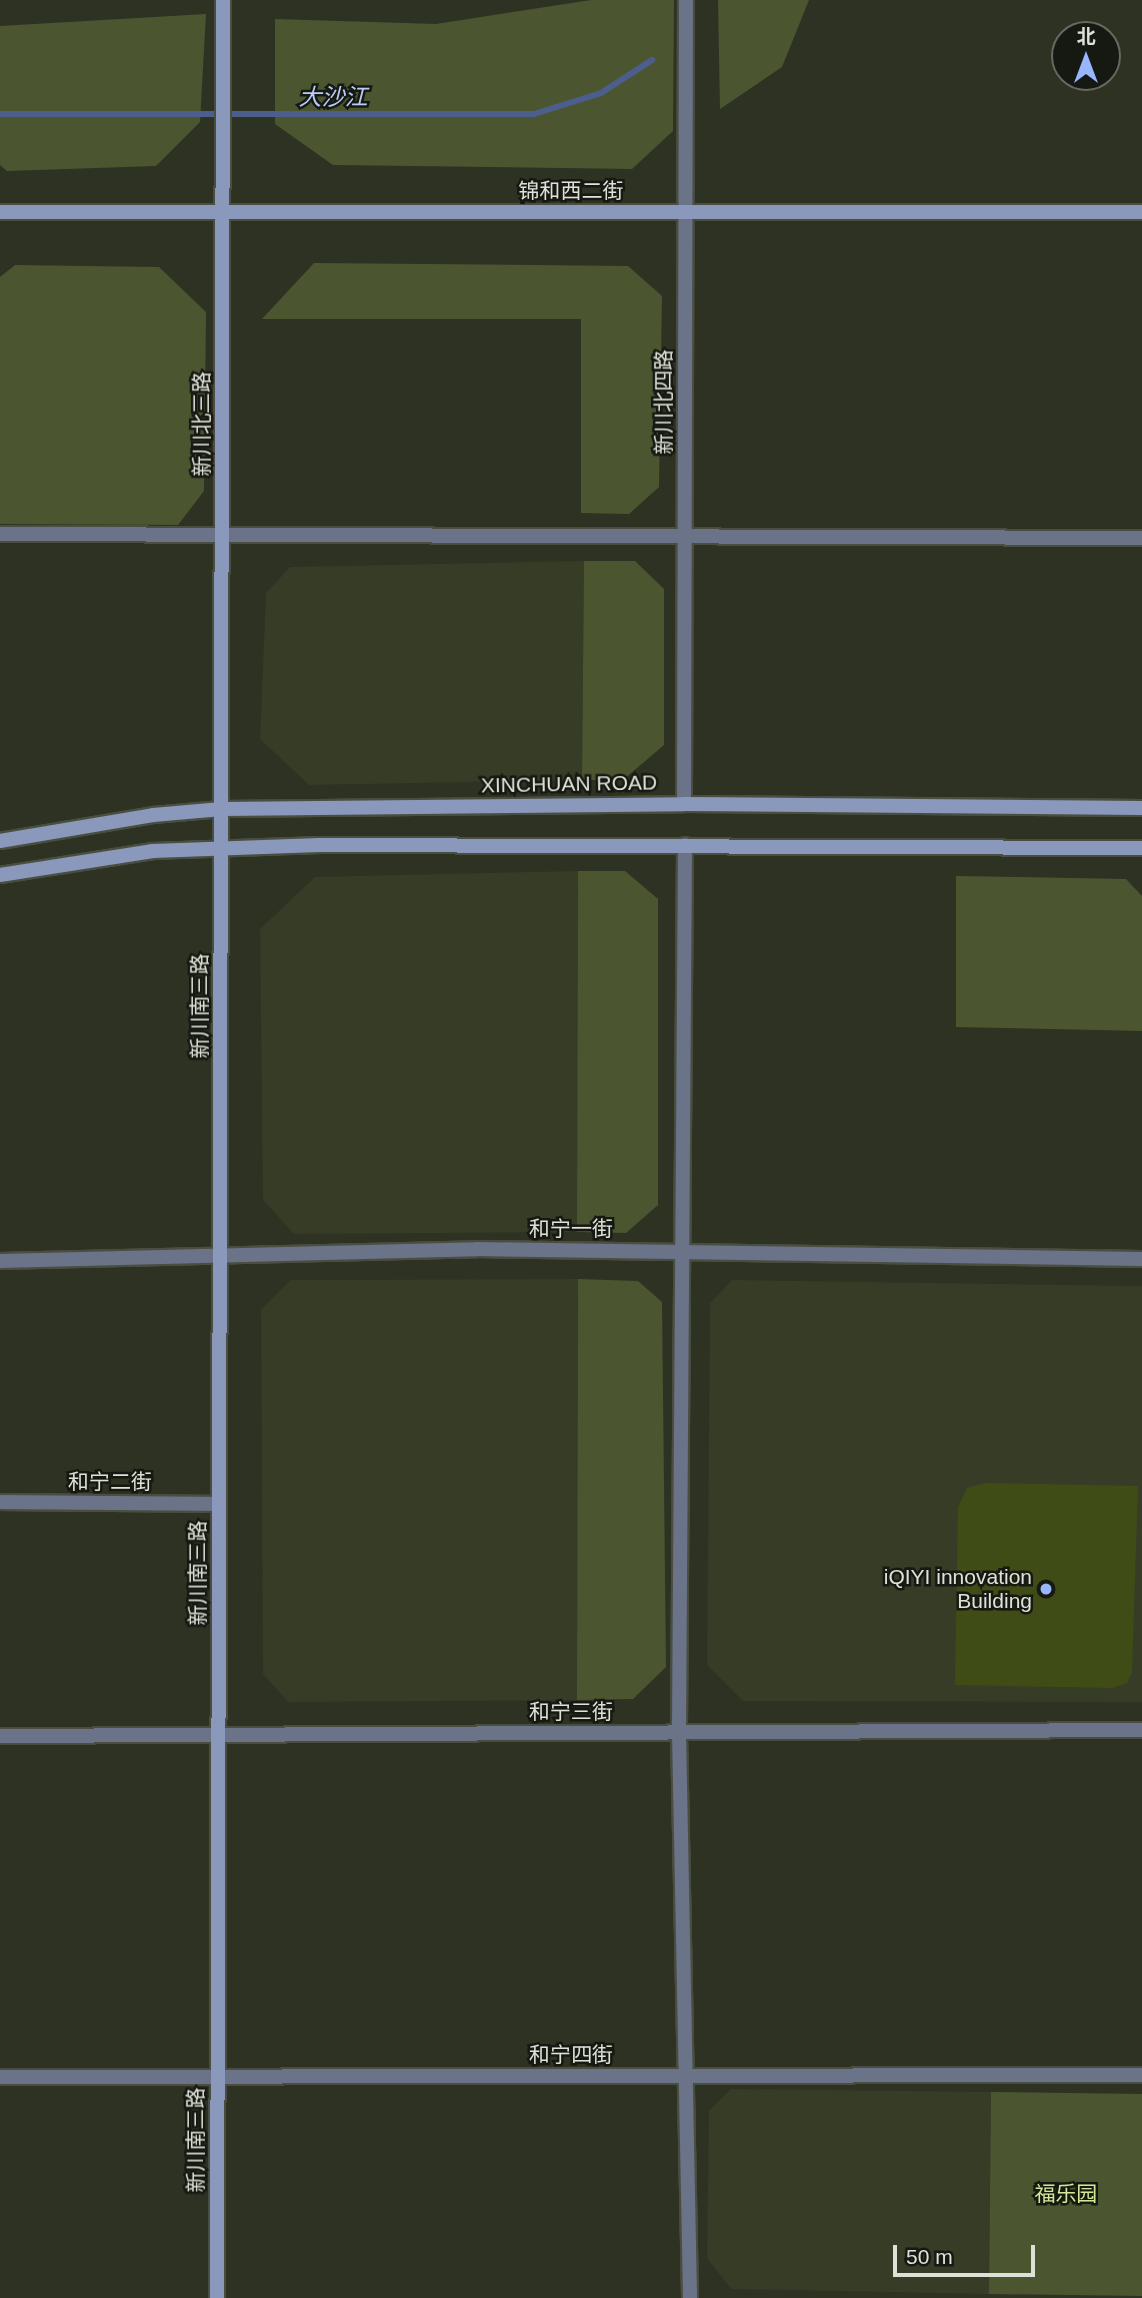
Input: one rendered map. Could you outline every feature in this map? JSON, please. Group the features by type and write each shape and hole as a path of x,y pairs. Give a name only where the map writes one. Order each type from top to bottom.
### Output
{"street":[{"name":"新川北三路","path":"222,848 223,0"},
{"name":"新川北四路","path":"684,804 686,0"},
{"name":"锦和西二街","path":"0,212 1142,212"},
{"path":"0,534 1142,538"},
{"name":"XINCHUAN ROAD","path":"0,841 153,815 222,809 684,804 1142,808"},
{"path":"685,845 685,1250 680,1733 690,2298"},
{"path":"0,875 153,851 222,848 685,845 1142,848"},
{"name":"新川南三路","path":"217,2298 222,848"},
{"name":"和宁一街","path":"0,1261 685,1250 1142,1259"},
{"name":"和宁二街","path":"0,1502 219,1504"},
{"name":"和宁三街","path":"0,1737 1142,1730"},
{"name":"和宁四街","path":"0,2077 1142,2075"}],"shaded area":[{"path":"584,561 582,780 309,785 260,739 266,593 290,567"},
{"path":"578,871 577,1232 294,1234 263,1200 260,929 315,877"},
{"path":"578,1279 577,1700 288,1702 263,1674 261,1310 291,1280"},
{"path":"732,1280 1142,1286 1142,1702 743,1701 707,1665 710,1303"},
{"path":"731,2089 991,2092 989,2294 731,2289 707,2258 709,2111"}],"green space":[{"path":"591,0 674,0 673,131 632,169 333,165 275,124 275,19 436,24"},
{"path":"718,0 809,0 782,67 720,109"},
{"path":"206,14 200,122 156,166 7,171 0,165 0,26"},
{"path":"314,263 628,266 662,296 659,487 629,514 581,513 581,319 262,319"},
{"path":"15,265 159,267 206,312 204,491 178,525 0,524 0,277"},
{"path":"584,561 635,561 664,589 664,745 623,780 582,780"},
{"path":"578,871 625,871 658,899 658,1205 626,1233 577,1232"},
{"path":"956,876 1126,879 1142,896 1142,1031 956,1027"},
{"path":"578,1279 638,1281 662,1302 666,1667 633,1699 577,1700"},
{"name":"福乐园","path":"991,2092 1142,2094 1142,2296 989,2294"}],"building":[{"name":"iQIYI innovation Building","path":"985,1483 1138,1486 1132,1672 1127,1683 1113,1688 955,1685 958,1507 967,1488"}],"waterway":[{"name":"大沙江","path":"0,114 534,114 601,93 652,60"}],"place":[{"name":"iQIYI innovation Building","path":"1046,1589"}]}
